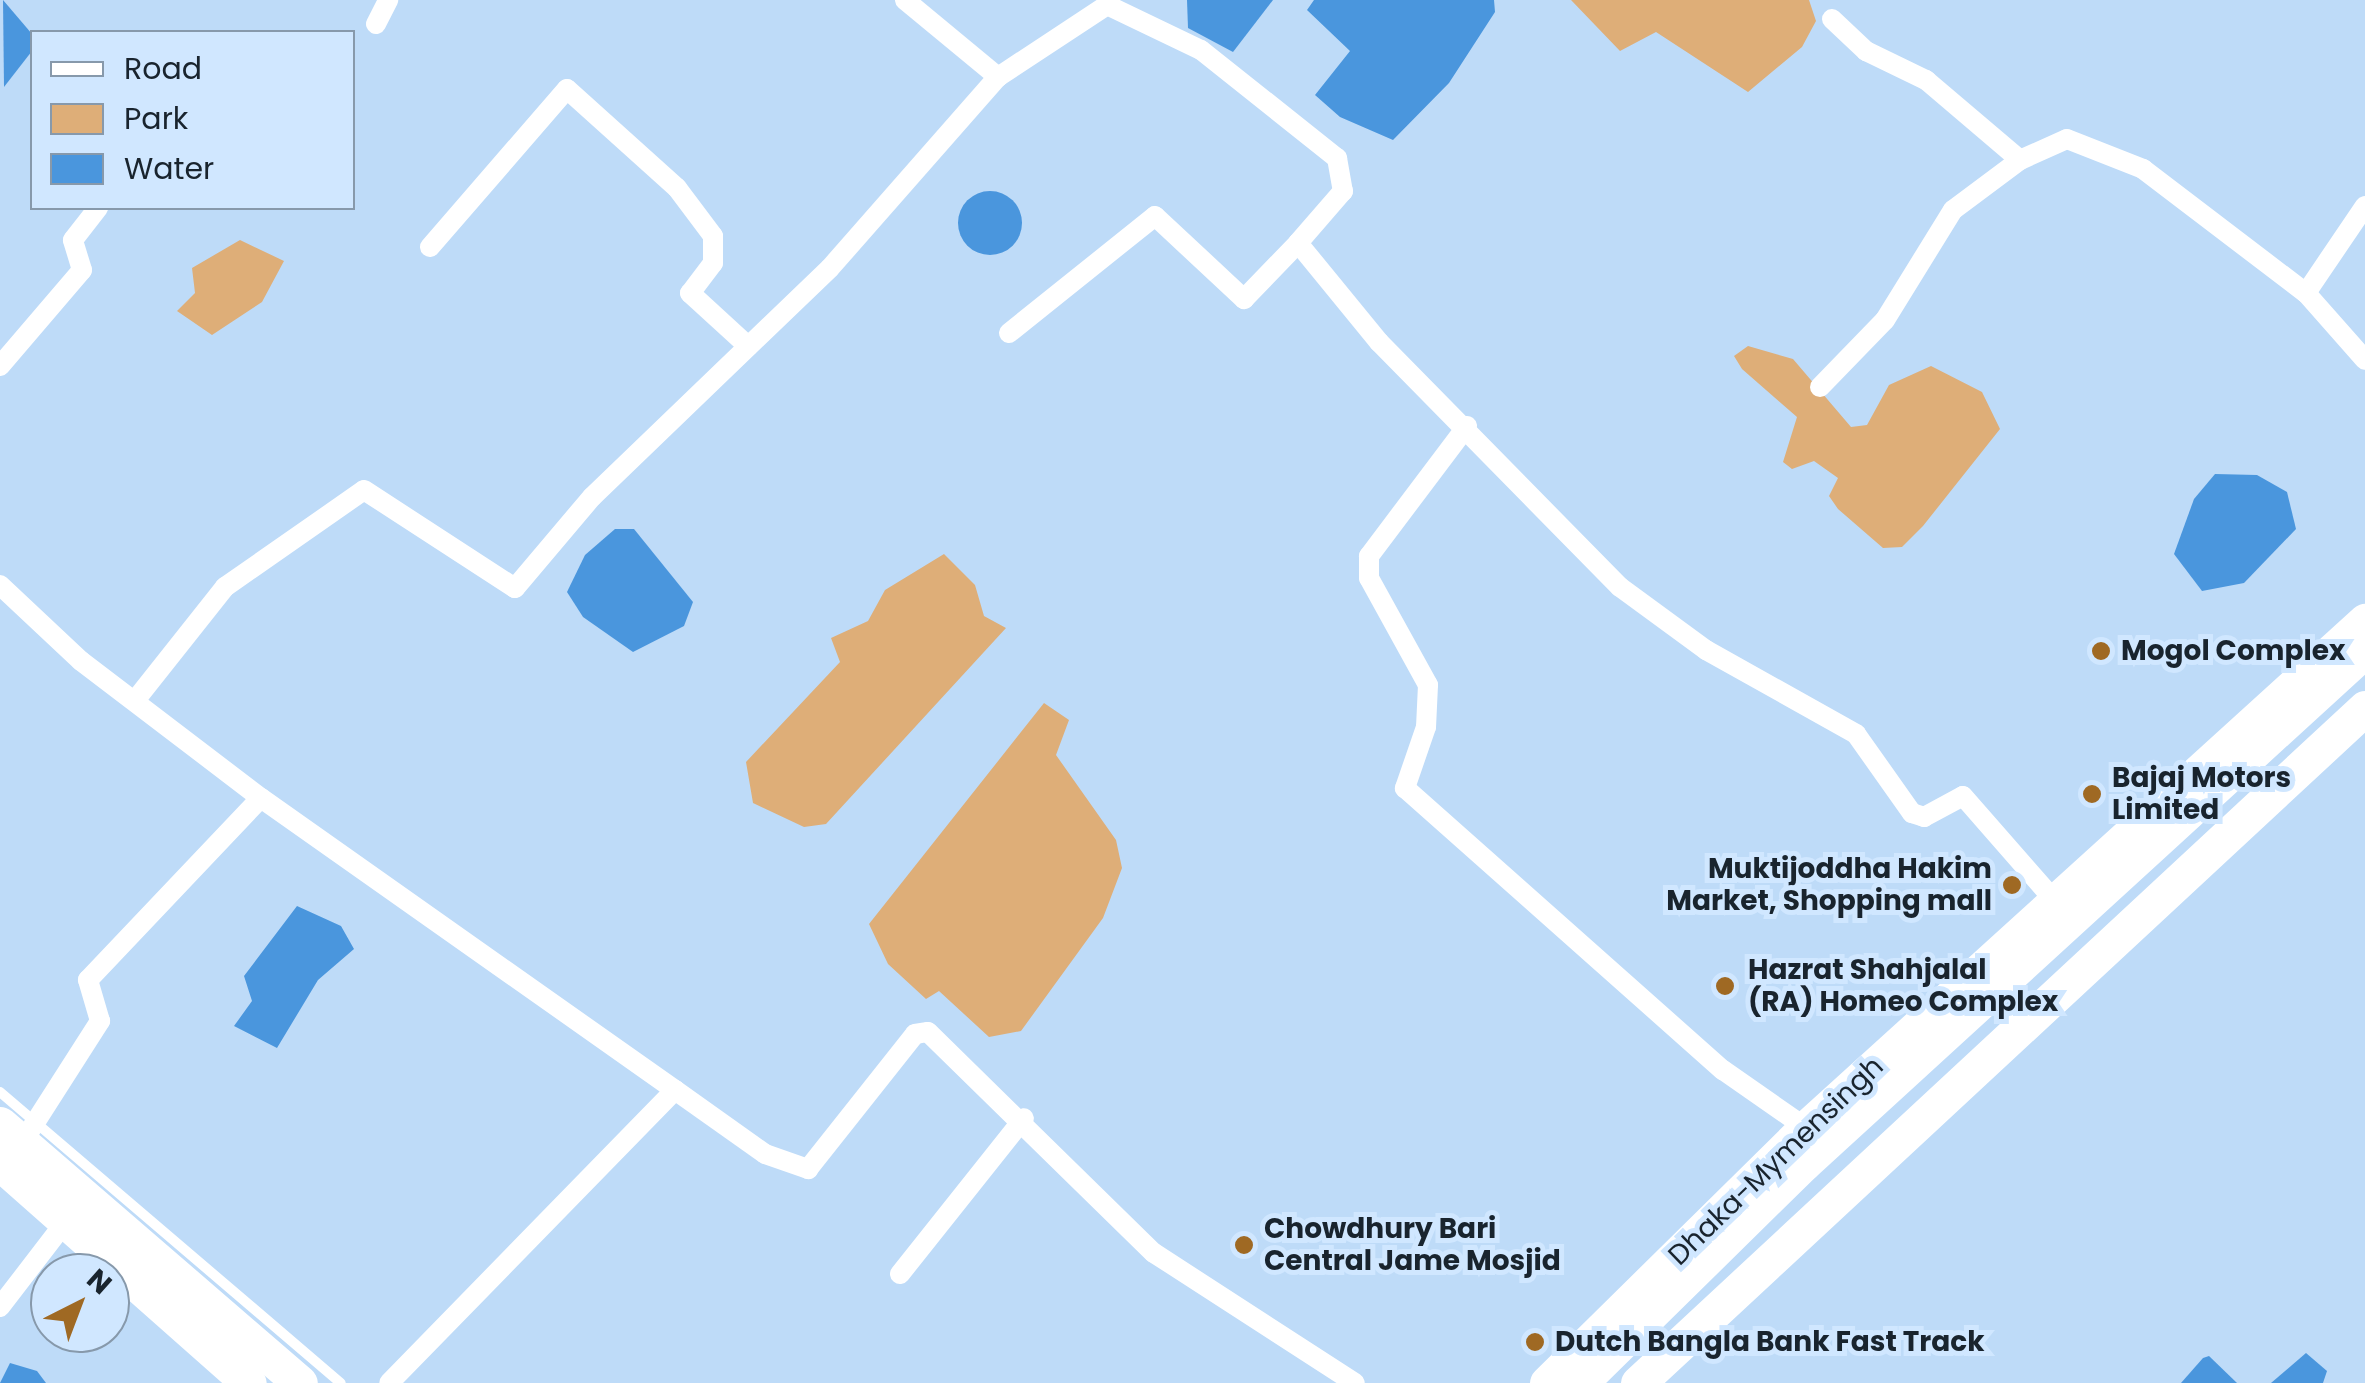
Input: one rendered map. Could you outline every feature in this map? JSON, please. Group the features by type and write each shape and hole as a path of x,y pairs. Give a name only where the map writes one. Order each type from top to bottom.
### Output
{"highway":[{"name":"Dhaka-Mymensingh","path":"1548,1383 1806,1128 2365,621"},
{"path":"1580,1383 1803,1163 2365,649"},
{"path":"1638,1383 2365,708"},
{"path":"15,1138 66,1220 249,1383"},
{"path":"15,1138 300,1383"}],"street":[{"path":"376,24 388,0"},
{"path":"905,0 998,78"},
{"path":"137,698 225,586 364,490 515,588 592,497 830,268 998,78 1107,5 1131,6 1244,80 1337,158 1343,191 1244,298 1155,216 1009,333"},
{"path":"1832,20 1866,51 1926,80 2020,160"},
{"path":"430,246 566,89 677,188 713,236 713,264 690,293 748,346"},
{"path":"1820,387 1885,320 1954,210 2020,160 2067,139 2143,169 2306,293 2365,360"},
{"path":"2306,293 2365,206"},
{"path":"0,366 67,294 82,270 73,240 96,210"},
{"path":"1298,243 1379,342 1466,426 1620,587 1706,650 1856,734 1912,813 1924,817 1963,796 2055,901"},
{"path":"1466,426 1370,556 1369,578 1428,685 1426,727 1405,788 1723,1070 1806,1128"},
{"path":"0,584 81,661 137,698 261,798 765,1154 808,1169 916,1034 928,1032 1024,1118 1154,1253 1355,1383"},
{"path":"15,1138 100,1021 88,980 261,798"},
{"path":"389,1383 675,1090"},
{"path":"900,1274 1024,1118"},
{"path":"0,1307 66,1220"}],"lane":[{"path":"0,1092 15,1138 341,1383"}],"green space":[{"path":"1571,0 1809,0 1816,21 1802,47 1748,92 1656,32 1620,51"},
{"path":"240,240 284,261 262,302 212,335 177,311 195,293 192,268"},
{"path":"1748,346 1793,359 1851,427 1867,425 1889,385 1931,366 1982,392 2000,429 1923,526 1902,547 1883,548 1838,509 1829,496 1838,478 1814,461 1792,469 1783,462 1797,417 1742,369 1734,356"},
{"path":"944,554 975,585 984,616 1006,628 826,824 804,827 753,803 746,762 840,662 831,638 868,621 885,590"},
{"path":"1044,703 1069,720 1056,755 1116,840 1122,868 1103,918 1021,1031 989,1037 939,991 926,999 888,964 869,924"}],"water":[{"path":"3,0 30,32 30,54 4,87"},
{"path":"1187,0 1273,0 1233,52 1188,28"},
{"path":"1314,0 1494,0 1495,12 1449,83 1393,140 1340,117 1315,95 1350,51 1307,10"},
{"path":"990,191 1012,201 1022,223 1012,245 990,255 968,245 958,223 968,201"},
{"path":"2215,474 2257,475 2287,492 2296,529 2244,583 2202,591 2174,554 2194,499"},
{"path":"615,529 634,529 693,602 684,626 633,652 583,617 567,592 585,555"},
{"path":"297,906 341,926 354,949 318,980 277,1048 234,1026 252,1001 244,976"},
{"path":"2306,1353 2327,1371 2323,1383 2271,1383"},
{"path":"2209,1356 2237,1383 2181,1383 2203,1358"},
{"path":"10,1363 37,1371 46,1383 0,1383"}],"place":[{"name":"Mogol Complex","path":"2101,651"},
{"name":"Bajaj Motors Limited","path":"2092,794"},
{"name":"Muktijoddha Hakim Market, Shopping mall","path":"2012,885"},
{"name":"Hazrat Shahjalal (RA) Homeo Complex","path":"1725,986"},
{"name":"Chowdhury Bari Central Jame Mosjid","path":"1244,1245"},
{"name":"Dutch Bangla Bank Fast Track","path":"1535,1342"}]}
